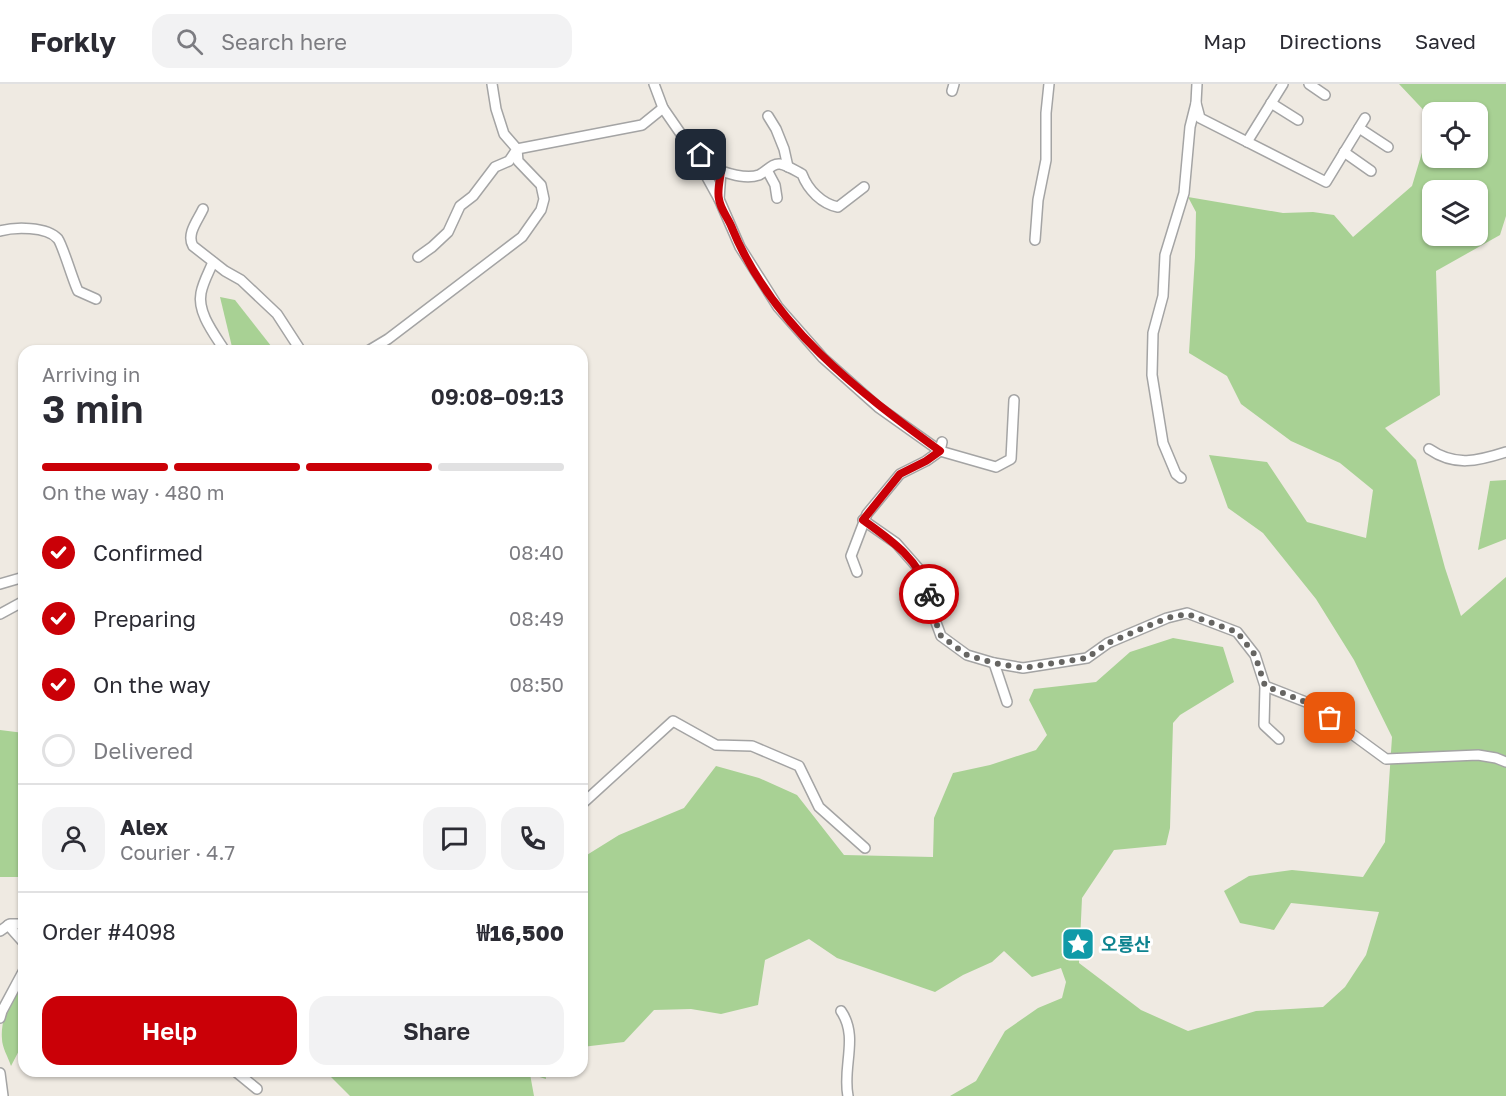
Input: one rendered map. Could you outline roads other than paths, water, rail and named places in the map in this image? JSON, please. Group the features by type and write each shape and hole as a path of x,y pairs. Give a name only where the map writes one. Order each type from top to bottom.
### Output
{"street":[{"path":"378,345 522,237 541,210 544,199 542,185 518,161 517,149 504,134 496,109 492,84"},
{"path":"654,84 663,108 689,145 719,200 740,247 778,307 823,358 878,407 941,447 996,467 1011,459 1014,400"},
{"path":"1035,240 1038,200 1046,160 1049,84"},
{"path":"1181,478 1176,474 1163,443 1152,375 1153,333 1163,296 1165,255 1184,193 1190,127 1196,103 1197,84"},
{"path":"1247,142 1283,84"},
{"path":"1309,84 1325,95"},
{"path":"1196,103 1200,118 1326,182 1365,118"},
{"path":"1271,104 1298,120"},
{"path":"418,257 448,232 460,206 473,196 495,168 508,161 517,149 642,125 663,108"},
{"path":"768,116 784,149 788,167"},
{"path":"1359,128 1388,147"},
{"path":"689,145 721,171 732,175 751,177 773,165 781,164 788,167 802,174 806,185 830,206 838,207 864,187"},
{"path":"1344,152 1371,171"},
{"path":"767,170 775,185 777,198"},
{"path":"719,200 721,171"},
{"path":"203,209 190,234 193,246 246,285 277,314 297,345"},
{"path":"0,231 22,227 48,233 58,239 78,291 96,299"},
{"path":"213,262 201,299 210,330 221,345"},
{"path":"857,572 850,556 863,520 900,474 926,461 941,447"},
{"path":"1429,449 1440,457 1472,462 1506,452"},
{"path":"863,520 896,543 918,568 928,590 941,636 967,655 1023,668 1087,658 1108,643 1167,618 1187,614 1237,632 1255,655 1265,686 1264,724 1279,739"},
{"path":"0,585 18,579"},
{"path":"0,614 18,604"},
{"path":"994,663 1007,702"},
{"path":"1265,686 1311,704 1386,759 1478,755 1506,762"},
{"path":"588,799 673,721 716,745 752,746 800,766 819,807 865,848"},
{"path":"4,928 18,938"},
{"path":"0,1018 18,981"},
{"path":"841,1011 847,1019 850,1032 848,1096"},
{"path":"0,1073 3,1096"},
{"path":"242,1077 257,1089"}],"place":[{"name":"오룡산","path":"1078,944"}]}
